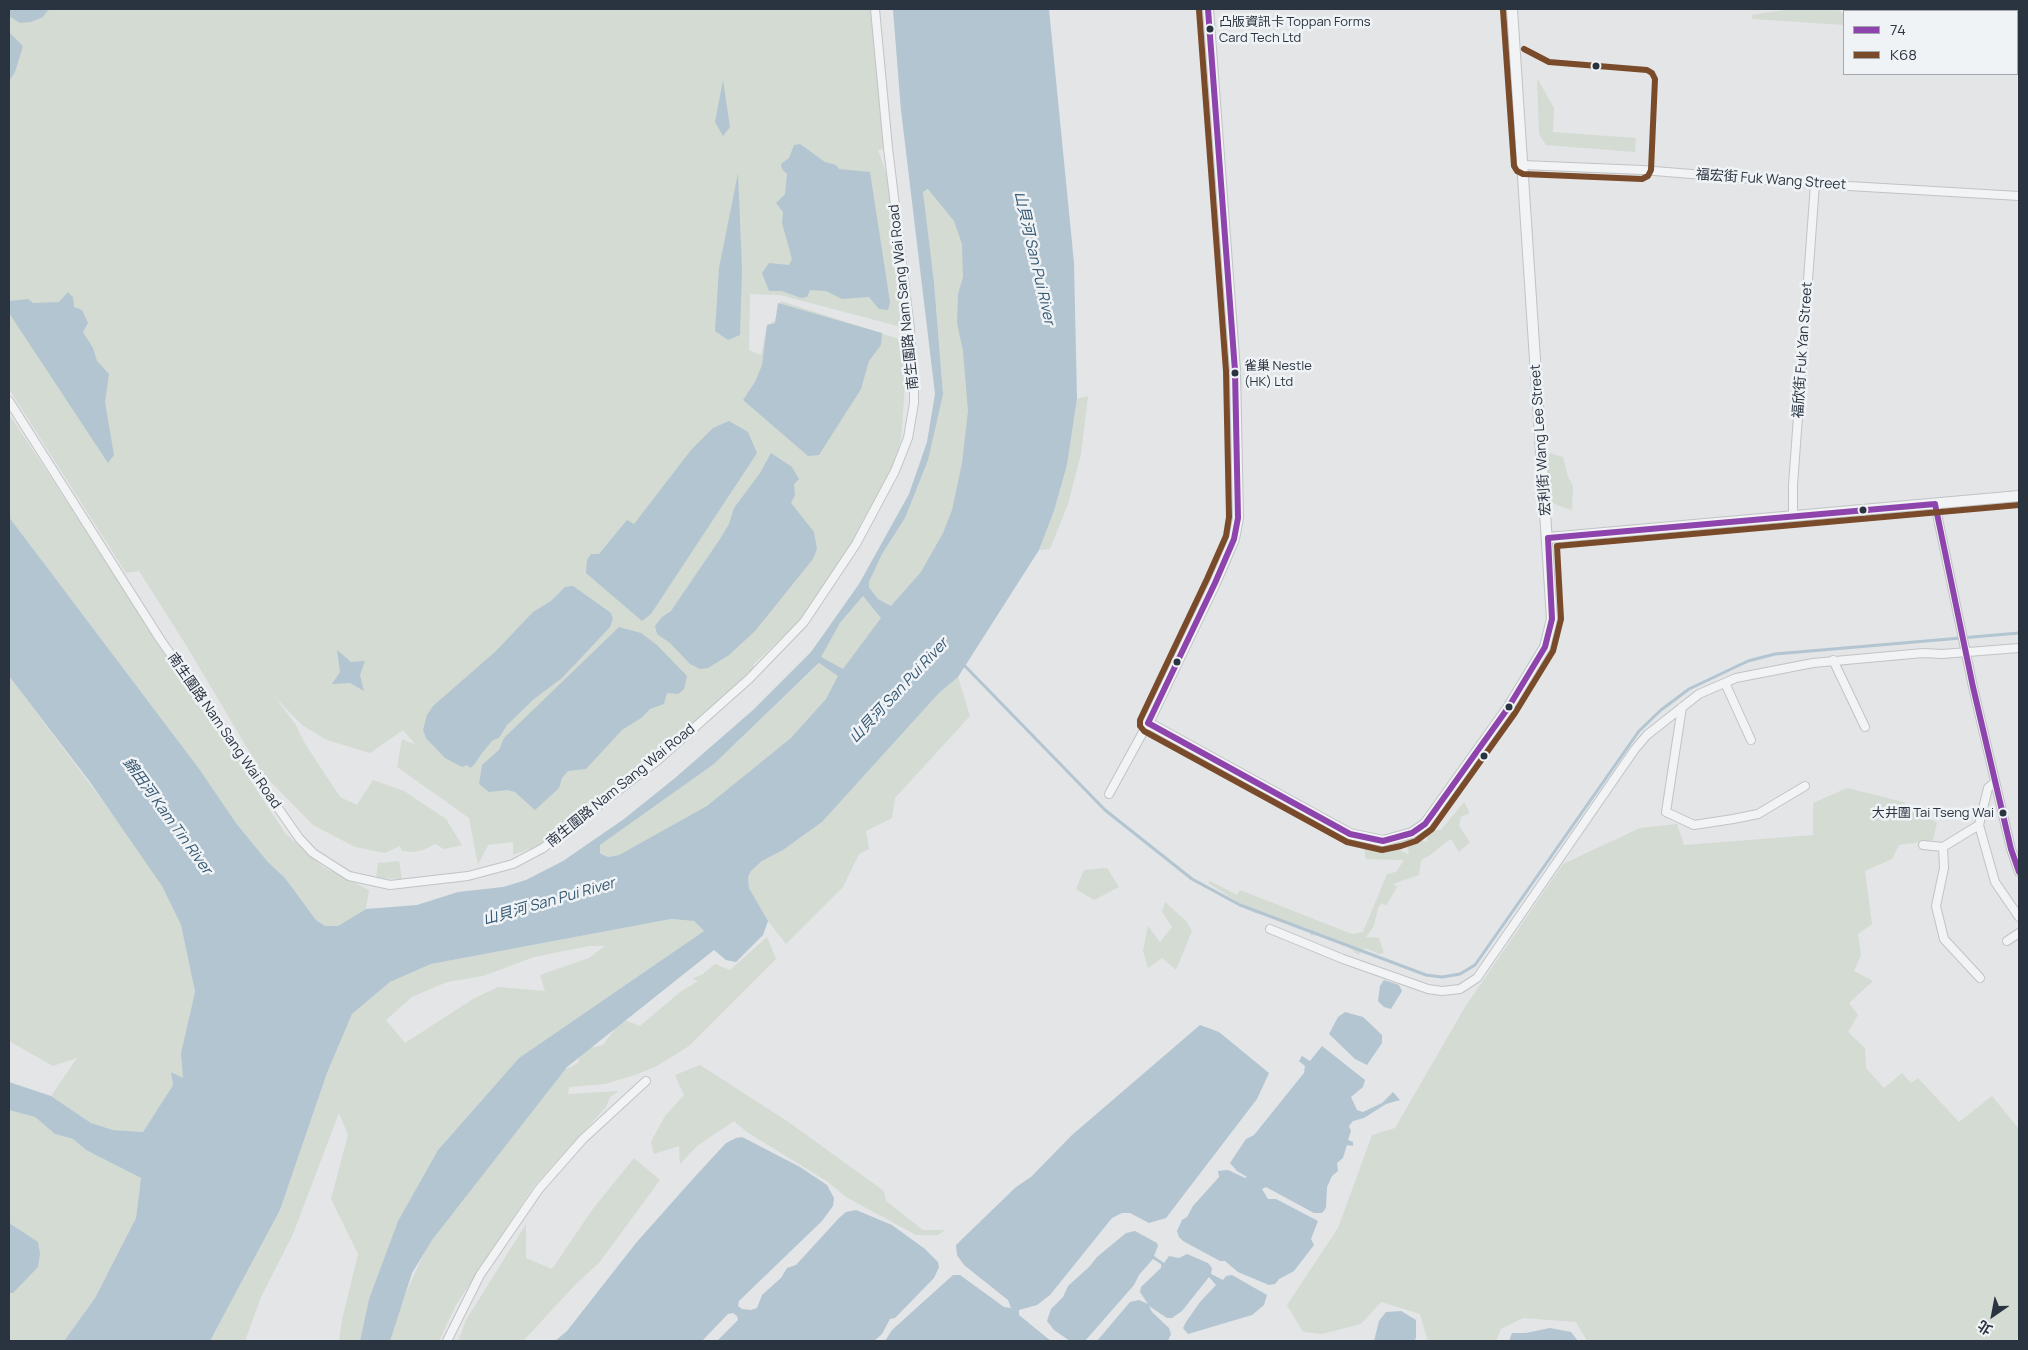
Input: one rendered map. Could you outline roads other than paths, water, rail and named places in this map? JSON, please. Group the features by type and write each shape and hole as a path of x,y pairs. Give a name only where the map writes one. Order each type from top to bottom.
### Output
{"street":[{"name":"南生圍路 Nam Sang Wai Road","path":"9,401 160,640 299,838 313,853 349,876 390,885 468,876 513,864 543,848 658,760 749,679 804,622 856,544 895,471 908,438 914,403 914,383 910,329 888,148 875,9"},
{"path":"1109,794 1148,723 1215,584 1234,539 1238,518 1235,371 1208,9"},
{"name":"宏利街 Wang Lee Street","path":"1148,723 1350,834 1383,842 1412,834 1425,824 1508,708 1545,647 1552,619 1548,538 1512,9"},
{"name":"福宏街 Fuk Wang Street","path":"1523,165 1642,170 1815,184 2019,196"},
{"name":"福欣街 Fuk Yan Street","path":"1794,516 1793,484 1815,184"},
{"path":"1548,538 2019,496"},
{"path":"1935,504 1960,628 1995,782 2011,849 2019,872"},
{"path":"1270,930 1342,959 1428,989 1442,991 1460,989 1477,978 1635,749 1647,735 1699,694 1736,678 1833,660 2019,648"},
{"path":"1833,660 1865,727"},
{"path":"1725,682 1751,740"},
{"path":"1682,707 1666,812 1694,825 1733,819 1758,814 1805,786"},
{"path":"1995,782 1988,788 1979,825 1995,882 2019,917"},
{"path":"1923,845 1943,847 1979,825"},
{"path":"1943,847 1944,868 1936,906 1944,939 1980,978"},
{"path":"2007,941 2019,933"},
{"path":"447,1341 480,1275 539,1189 583,1139 646,1081"}],"water":[{"path":"9,9 49,9 43,17 31,22 20,23 9,16"},
{"path":"893,9 1049,9 1074,263 1077,399 1067,465 1054,511 1039,550 958,677 939,693 822,822 783,850 762,861 751,871 748,877 749,888 768,921 763,935 736,962 726,960 714,950 567,1067 432,1240 412,1273 390,1341 360,1341 369,1299 398,1221 438,1150 519,1058 704,931 694,921 671,919 431,964 390,982 352,1014 327,1073 280,1210 210,1341 64,1341 95,1298 136,1218 141,1178 86,1150 73,1139 55,1134 35,1117 9,1110 9,1082 51,1096 91,1123 113,1130 143,1132 173,1085 171,1072 183,1078 181,1053 195,992 181,925 162,886 90,782 9,676 9,517 200,770 236,823 267,861 285,878 316,920 325,926 338,926 366,909 417,905 458,892 503,887 526,880 563,861 624,819 675,778 753,710 811,652 859,584 909,494 927,442 935,394 901,110","holes":["928,189 954,221 962,244 963,277 958,294 957,323 963,351 968,411 962,463 952,510 943,533 921,572 891,606 878,599 869,587 869,582 882,554 905,518 928,460 943,394 934,282 923,192","863,596 881,618 843,669 821,657 840,623","819,663 838,676 826,699 791,738 707,806 619,855 608,857 600,853 600,845 714,764"]},
{"path":"9,32 23,46 15,72 9,81"},
{"path":"723,80 730,127 723,136 715,122"},
{"path":"800,144 825,162 836,165 839,169 870,172 890,302 888,310 879,309 869,297 842,299 826,291 810,290 807,297 801,298 782,291 769,291 762,273 769,263 789,265 792,259 782,223 783,212 776,203 785,194 787,174 782,169 781,164 789,158 794,145"},
{"path":"738,173 742,268 740,335 728,340 715,331 719,268"},
{"path":"68,292 73,297 74,307 82,310 88,323 83,332 93,348 97,361 109,374 105,402 114,455 108,463 9,313 9,301 28,299 33,303 59,302"},
{"path":"778,303 882,333 881,345 869,361 861,389 819,455 808,456 743,400 755,382 762,365 767,325 775,323"},
{"path":"729,421 748,432 757,453 651,614 642,621 586,573 587,560 591,554 599,554 627,520 634,524 691,450 713,428"},
{"path":"771,453 792,467 799,479 794,484 795,495 791,503 814,532 817,549 813,559 755,631 729,655 708,668 700,669 690,664 670,643 657,634 655,626 662,617 671,611 720,539 729,524 734,508 760,473"},
{"path":"573,586 611,613 613,619 610,627 562,678 534,699 507,725 499,738 493,740 474,765 470,768 467,765 462,767 445,758 426,738 423,730 427,715 433,706 496,651 533,612 551,601 565,587"},
{"path":"619,627 641,633 657,645 687,676 684,689 678,694 667,693 664,704 650,709 641,718 622,730 586,769 568,771 562,778 559,788 535,810 515,792 507,790 489,792 479,784 482,765 499,750 504,738"},
{"path":"337,650 351,662 365,661 360,675 364,691 350,683 332,684 340,672"},
{"path":"1384,980 1399,985 1402,991 1391,1009 1384,1007 1378,1001 1380,986"},
{"path":"1345,1012 1363,1017 1382,1035 1382,1043 1367,1065 1355,1059 1329,1034 1338,1017"},
{"path":"1200,1025 1219,1032 1269,1073 1257,1099 1166,1218 1149,1223 1130,1213 1122,1213 1112,1218 1050,1295 1037,1305 1019,1310 1019,1315 1051,1341 885,1341 892,1330 953,1275 960,1275 1004,1307 1011,1308 1008,1300 964,1265 957,1255 956,1245 1016,1187 1031,1177 1072,1135"},
{"path":"1322,1046 1365,1080 1363,1087 1351,1097 1357,1110 1363,1112 1382,1103 1393,1092 1400,1100 1386,1104 1364,1118 1353,1121 1349,1126 1351,1131 1348,1140 1353,1142 1353,1146 1347,1145 1343,1158 1337,1163 1338,1171 1332,1176 1327,1187 1326,1208 1322,1213 1314,1213 1266,1187 1262,1189 1268,1199 1276,1199 1318,1221 1311,1239 1314,1245 1294,1271 1279,1279 1275,1284 1269,1285 1238,1272 1225,1261 1220,1261 1183,1241 1177,1231 1182,1220 1187,1217 1193,1206 1219,1177 1218,1171 1228,1170 1245,1178 1247,1177 1237,1171 1230,1163 1246,1139 1254,1135 1304,1073 1305,1066 1299,1061 1302,1056 1310,1061"},
{"path":"742,1137 800,1167 827,1185 834,1198 833,1206 822,1221 739,1301 738,1306 742,1309 751,1310 757,1308 762,1295 781,1278 787,1268 796,1265 846,1212 856,1210 892,1225 925,1249 938,1262 939,1267 934,1278 895,1318 890,1319 882,1334 874,1341 717,1341 738,1320 737,1316 733,1313 728,1314 702,1341 555,1341 567,1331 636,1243 691,1181 726,1143"},
{"path":"9,1223 38,1242 40,1254 38,1267 13,1293 9,1293"},
{"path":"1135,1231 1157,1243 1158,1246 1154,1256 1164,1263 1169,1256 1179,1258 1187,1254 1208,1263 1212,1268 1211,1274 1223,1280 1226,1276 1232,1275 1267,1295 1264,1305 1252,1315 1188,1334 1183,1328 1186,1322 1200,1302 1216,1285 1209,1277 1182,1311 1172,1318 1167,1318 1149,1306 1152,1312 1169,1328 1171,1334 1168,1341 1097,1341 1130,1302 1139,1300 1148,1304 1140,1292 1141,1287 1161,1268 1161,1264 1153,1259 1139,1275 1134,1285 1085,1341 1070,1341 1054,1330 1047,1321 1051,1309 1063,1297 1068,1286 1097,1257 1126,1233"},
{"path":"1401,1311 1416,1320 1416,1338 1414,1341 1374,1341 1379,1321 1386,1312"},
{"path":"1550,1328 1571,1332 1578,1341 1509,1341 1512,1333 1526,1333"}],"waterway":[{"path":"963,664 1105,810 1192,879 1240,905 1426,975 1442,977 1460,974 1475,965 1639,731 1661,710 1689,689 1748,661 1775,654 2019,633"}],"place":[{"name":"凸版資訊卡 Toppan Forms Card Tech Ltd","path":"1210,29"},
{"name":"雀巢 Nestle (HK) Ltd","path":"1235,373"},
{"name":"大井圍 Tai Tseng Wai","path":"2003,813"}],"water label":[{"name":"山貝河 San Pui River","path":"1034,258"},
{"name":"山貝河 San Pui River","path":"899,691"},
{"name":"錦田河 Kam Tin River","path":"167,816"},
{"name":"山貝河 San Pui River","path":"549,902"}]}
